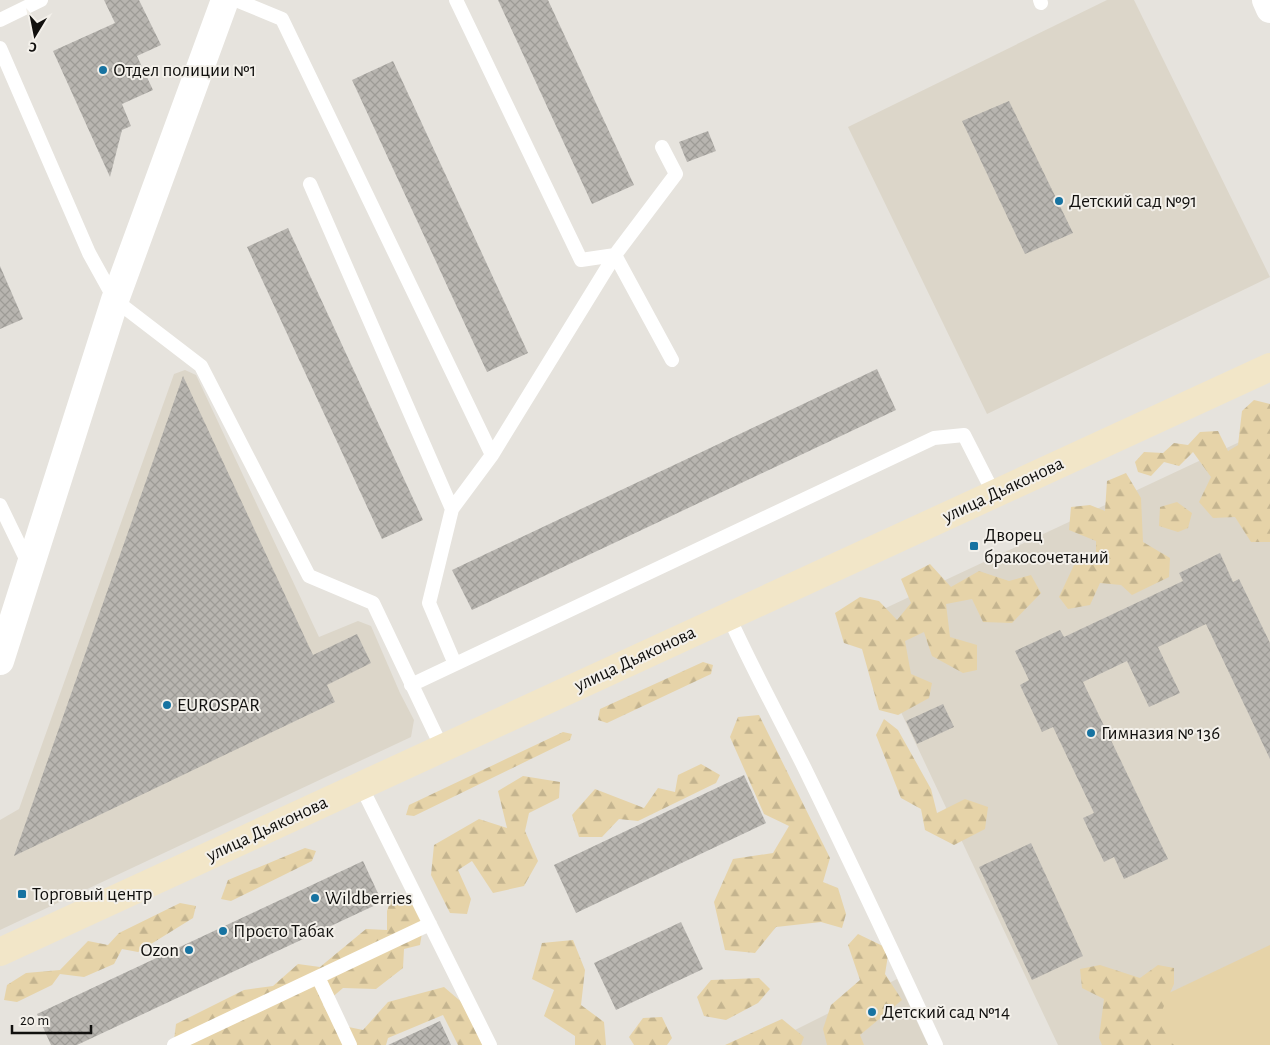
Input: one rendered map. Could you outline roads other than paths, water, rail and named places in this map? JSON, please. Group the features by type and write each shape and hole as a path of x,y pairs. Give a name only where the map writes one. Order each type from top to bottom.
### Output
{"main road":[{"name":"улица Дьяконова","path":"0,952 1270,367"}],"street":[{"path":"0,661 116,300 225,0"},
{"path":"1266,0 1270,9"}],"lane":[{"path":"0,20 41,0"},
{"path":"236,0 282,19 492,455"},
{"path":"456,0 581,260 615,255"},
{"path":"0,48 89,253 116,300 201,366 309,576 373,603 442,748"},
{"path":"456,664 430,603 452,509 492,455 615,255 676,174 662,147"},
{"path":"310,184 452,509"},
{"path":"615,255 672,360"},
{"path":"411,685 934,438 964,435 994,494"},
{"path":"0,505 30,566"},
{"path":"729,617 748,660 800,759 865,892 936,1045"},
{"path":"361,786 490,1045"},
{"path":"174,1045 430,924"},
{"path":"318,977 350,1045"}],"place":[{"name":"Отдел полиции №1","path":"103,70"},
{"name":"Детский сад №91","path":"1059,201"},
{"name":"Дворец бракосочетаний","path":"974,546"},
{"name":"EUROSPAR","path":"167,705"},
{"name":"Гимназия № 136","path":"1091,733"},
{"name":"Торговый центр","path":"22,894"},
{"name":"Wildberries","path":"315,898"},
{"name":"Просто Табак","path":"223,931"},
{"name":"Ozon","path":"189,950"},
{"name":"Детский сад №14","path":"872,1012"}]}
